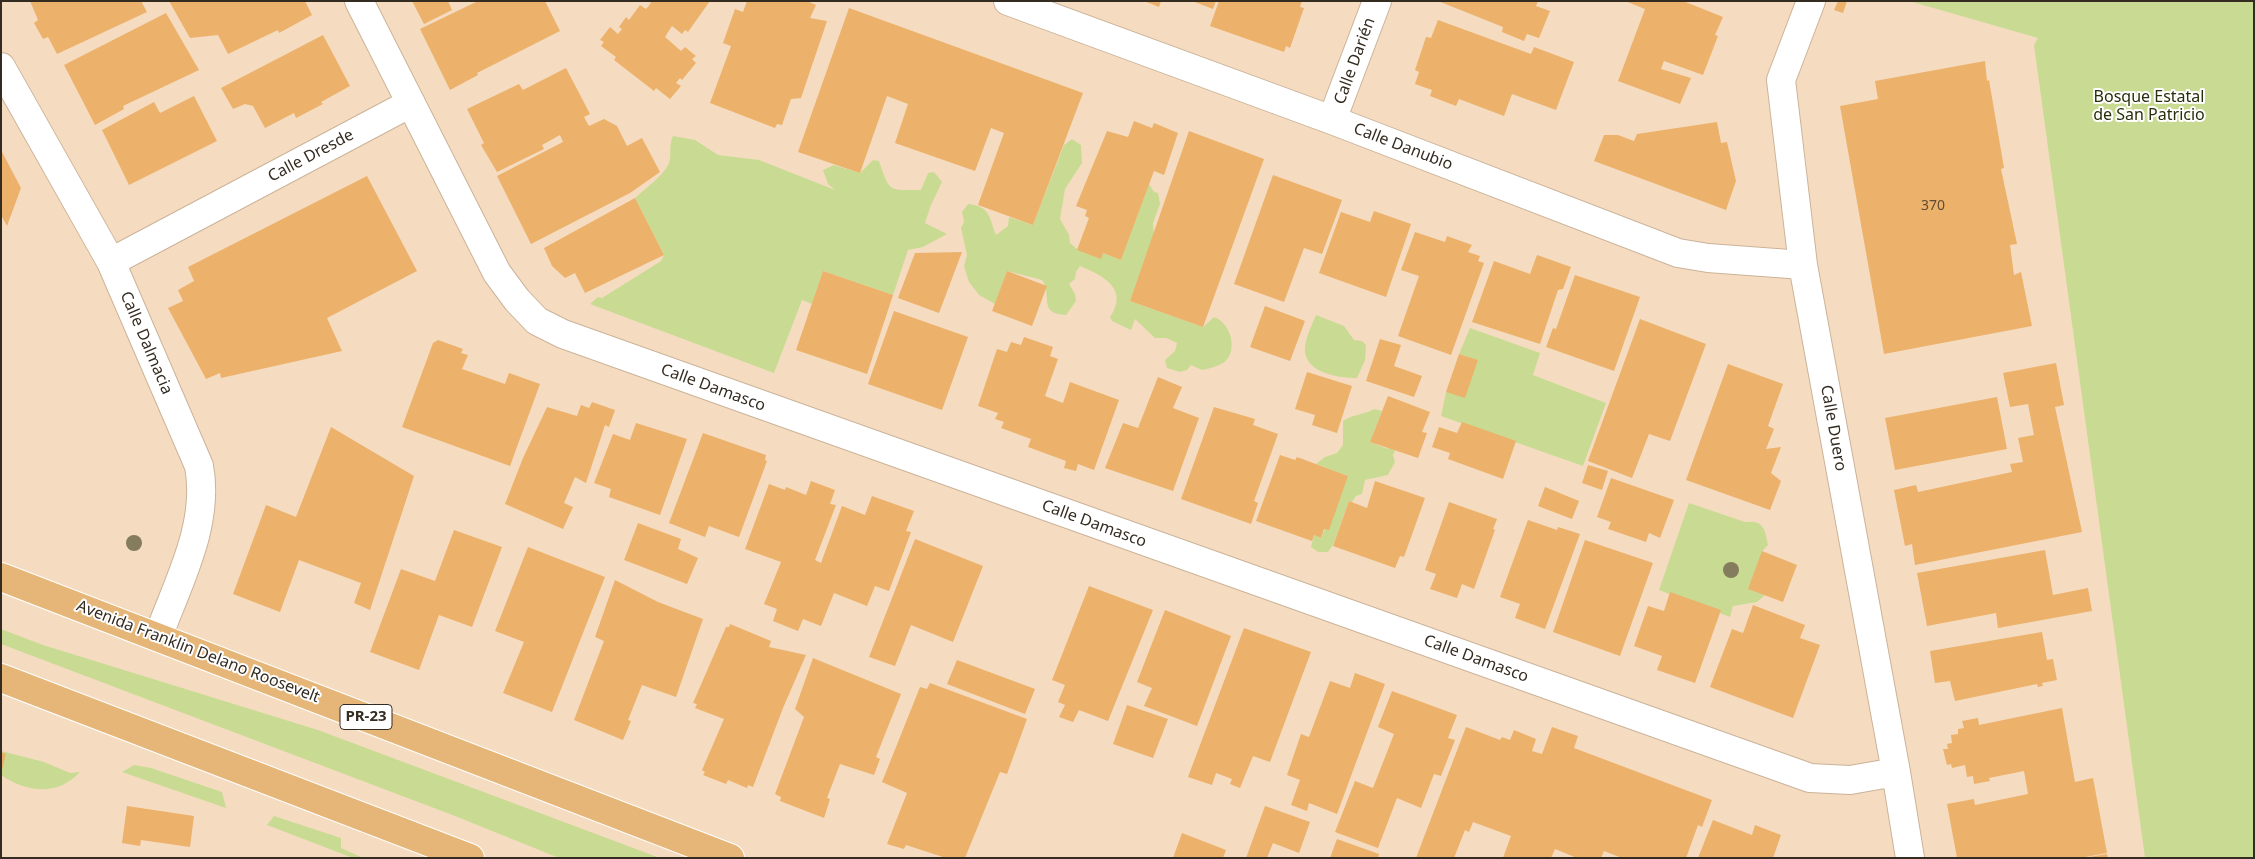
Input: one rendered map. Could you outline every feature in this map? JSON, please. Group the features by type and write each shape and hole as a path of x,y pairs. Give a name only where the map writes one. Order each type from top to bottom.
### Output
{"main road":[{"name":"Avenida Franklin Delano Roosevelt","path":"1,577 730,858"},
{"path":"1,678 470,858"}],"street":[{"path":"359,1 411,103"},
{"name":"Calle Danubio","path":"1008,1 1332,120 1678,253 1803,265"},
{"name":"Calle Darién","path":"1332,120 1377,1"},
{"name":"Calle Duero","path":"1811,1 1781,80 1803,265 1910,858"},
{"name":"Calle Dalmacia","path":"1,67 111,262 199,466 202,484 196,534 158,637"},
{"name":"Calle Dresde","path":"111,262 411,103"},
{"name":"Calle Damasco","path":"411,103 497,273 517,300 537,321 563,334 1810,778 1850,780 1896,772"}],"green space":[{"name":"Bosque Estatal de San Patricio","path":"1909,1 2254,1 2254,858 2145,858 2034,45 2038,38"},
{"path":"673,136 695,140 718,155 759,160 835,190 828,184 823,170 834,165 860,173 873,160 879,161 888,184 892,188 902,190 921,190 928,173 934,172 942,182 925,223 947,234 923,247 908,250 893,295 823,271 812,304 802,300 774,373 590,304 598,297 602,298 661,261 664,255 635,198 654,182 667,167 670,160"},
{"path":"1072,139 1081,145 1082,163 1065,189 1060,219 1069,235 1070,243 1078,250 1100,258 1103,253 1121,260 1149,184 1154,192 1158,193 1160,204 1153,223 1154,235 1130,301 1203,327 1214,317 1219,320 1230,334 1232,347 1226,361 1202,370 1191,365 1187,370 1180,372 1167,368 1165,360 1175,351 1177,343 1166,338 1155,338 1135,319 1131,330 1112,321 1110,317 1117,299 1115,291 1105,279 1080,266 1076,272 1075,279 1069,284 1075,294 1076,301 1066,315 1057,314 1049,307 1042,280 1007,271 995,304 979,295 969,282 964,266 967,255 961,228 964,222 962,212 968,204 981,207 988,214 996,235 1008,226 1009,217 1033,225 1064,145"},
{"path":"1316,315 1344,326 1354,340 1362,341 1366,345 1365,360 1357,378 1334,376 1318,370 1307,359 1305,352 1306,343"},
{"path":"1470,328 1540,353 1533,375 1606,403 1583,466 1441,416 1446,392 1477,360 1459,354"},
{"path":"1374,409 1382,411 1370,442 1388,449 1389,447 1395,451 1393,455 1395,462 1388,475 1365,480 1362,494 1356,496 1352,502 1349,501 1333,545 1328,552 1318,552 1311,547 1314,535 1321,538 1348,476 1316,464 1325,457 1337,453 1343,445 1343,421"},
{"path":"1689,503 1745,522 1756,522 1762,526 1766,534 1768,545 1762,551 1765,595 1757,602 1733,606 1730,617 1659,590"},
{"path":"1,629 43,645 318,730 660,858 559,858 455,816 1,644"},
{"path":"1,751 44,762 70,773 80,772 71,780 52,788 42,789 21,786 1,775"},
{"path":"134,765 151,768 222,792 226,808 122,772"},
{"path":"274,816 341,838 341,848 363,858 353,858 267,825"}],"building":[{"path":"30,1 141,1 147,12 57,54 48,37 43,39 34,23 38,20"},
{"path":"169,1 305,1 312,15 279,33 278,30 228,54 218,35 190,38"},
{"path":"412,1 448,1 452,10 424,24"},
{"path":"478,1 545,1 560,31 477,73 478,75 450,90 420,29"},
{"path":"649,1 710,1 688,32 685,30 682,34 672,26 665,37 681,51 685,47 696,56 692,59 696,63 682,80 680,78 676,83 681,86 670,99 656,88 654,91 614,60 616,57 601,46 604,42 600,40 610,27 618,34 622,29 619,27 626,17 629,20 640,5 646,9 651,3"},
{"path":"747,1 807,1 816,5 810,18 827,21 801,98 791,99 782,125 777,124 775,128 710,103 731,46 723,43 735,9 743,12"},
{"path":"1144,1 1161,1 1159,7"},
{"path":"1192,1 1216,1 1213,9"},
{"path":"1219,1 1302,1 1300,7 1304,8 1290,48 1286,46 1284,52 1210,26"},
{"path":"1438,1 1538,1 1536,6 1550,11 1539,38 1527,34 1524,41 1502,32 1503,27"},
{"path":"1625,1 1683,1 1723,17 1715,35 1718,36 1703,75 1664,61 1661,69 1691,78 1680,104 1618,81 1645,9"},
{"path":"1838,1 1847,1 1843,13 1834,10"},
{"path":"849,8 1083,93 1033,225 978,205 1004,133 991,128 975,171 895,143 908,104 887,96 860,173 798,152"},
{"path":"166,13 199,70 123,106 124,109 95,125 64,65"},
{"path":"1438,20 1531,54 1534,47 1574,62 1556,110 1512,94 1504,116 1459,99 1456,106 1430,96 1432,90 1415,84 1419,72 1415,70 1426,37 1431,38"},
{"path":"323,35 350,86 321,102 323,104 296,118 294,113 265,128 253,106 245,104 233,109 221,88"},
{"path":"1985,61 1987,81 1989,80 2004,168 2001,169 2017,244 2010,245 2014,275 2021,272 2032,326 1884,354 1840,106 1878,99 1875,81"},
{"path":"566,68 590,114 584,117 589,126 604,119 617,126 627,146 642,138 660,172 630,193 531,244 497,176 563,142 560,135 542,145 544,149 497,172 481,145 484,143 467,109 519,84 523,90"},
{"path":"194,96 217,141 129,185 102,130 154,102 160,113"},
{"path":"1134,121 1152,128 1154,123 1178,133 1164,175 1154,171 1121,260 1103,253 1101,259 1077,250 1089,218 1085,216 1087,210 1076,206 1107,131 1128,137"},
{"path":"1717,122 1721,143 1727,142 1736,181 1726,210 1594,161 1604,135 1618,135 1634,141 1637,134"},
{"path":"1189,131 1264,159 1203,327 1130,301"},
{"path":"1,150 21,188 7,226 1,215"},
{"path":"1273,175 1342,200 1322,254 1304,248 1284,302 1234,284"},
{"path":"367,176 417,271 327,318 342,351 221,378 220,373 206,379 168,308 183,301 178,290 194,281 188,267"},
{"path":"635,198 664,255 585,293 575,273 565,278 552,266 544,248"},
{"path":"1374,211 1411,224 1386,297 1319,273 1341,212 1370,222"},
{"path":"1415,232 1445,242 1447,236 1472,245 1468,252 1480,256 1478,261 1484,263 1451,355 1398,336 1419,276 1401,270"},
{"path":"962,252 939,313 898,298 915,253"},
{"path":"1537,255 1571,267 1563,289 1558,290 1540,344 1472,322 1494,261 1530,274"},
{"path":"823,271 893,295 867,374 796,350"},
{"path":"1007,271 1047,286 1032,326 992,311"},
{"path":"1575,275 1640,297 1614,371 1546,347 1553,328 1556,329"},
{"path":"1265,306 1305,321 1290,361 1250,347"},
{"path":"894,311 968,337 942,410 868,384"},
{"path":"1640,319 1706,344 1670,441 1649,434 1632,478 1588,461"},
{"path":"1024,337 1053,347 1050,356 1058,359 1045,396 1063,403 1070,382 1119,400 1094,470 1078,464 1076,471 1064,468 1066,461 1028,447 1031,439 1001,428 1004,422 995,419 998,413 978,406 997,349 1007,352 1011,342 1021,345"},
{"path":"1380,339 1401,345 1394,366 1422,376 1414,397 1366,381"},
{"path":"438,340 463,349 461,353 468,355 462,369 505,384 509,373 540,384 510,466 402,427 433,343"},
{"path":"1459,354 1478,360 1465,398 1446,392"},
{"path":"2056,363 2064,405 2055,407 2082,532 1915,565 1912,544 1905,546 1894,490 1916,485 1918,492 2012,472 2010,464 2023,462 2018,438 2034,435 2028,404 2010,407 2003,373"},
{"path":"1728,364 1783,384 1768,426 1774,429 1766,449 1781,447 1771,473 1781,481 1770,510 1686,480"},
{"path":"1307,372 1352,386 1337,433 1312,425 1315,415 1295,409"},
{"path":"1158,377 1182,387 1173,408 1199,418 1173,491 1105,468 1123,423 1138,428"},
{"path":"1388,396 1430,412 1422,432 1427,433 1418,458 1370,442"},
{"path":"1997,397 2007,449 1895,470 1885,418"},
{"path":"592,402 615,410 609,427 605,425 586,483 575,477 564,503 573,507 563,529 505,504 523,458 547,407 577,416 581,405 589,408"},
{"path":"1214,407 1255,419 1253,425 1278,434 1254,501 1258,503 1251,524 1181,499"},
{"path":"1462,422 1516,441 1503,479 1448,459 1450,453 1432,447 1439,427 1457,433"},
{"path":"636,423 687,439 660,515 609,497 611,489 594,483 613,434 630,440"},
{"path":"331,427 414,476 370,610 354,603 361,583 299,560 280,612 233,594 266,505 296,517"},
{"path":"703,433 766,455 765,460 767,461 739,537 709,526 705,537 669,523"},
{"path":"1280,455 1295,460 1297,457 1348,476 1329,530 1324,529 1321,538 1314,535 1312,541 1256,521"},
{"path":"1588,465 1608,471 1602,490 1582,483"},
{"path":"1611,478 1674,500 1660,538 1649,533 1646,542 1608,529 1611,522 1597,517"},
{"path":"811,481 835,490 830,504 836,505 815,560 821,563 842,506 865,515 872,496 914,511 906,531 911,532 889,591 875,586 867,606 834,593 821,626 803,619 798,631 773,621 777,609 764,604 781,562 745,549 769,484 785,490 786,487 806,495"},
{"path":"1375,481 1425,498 1404,557 1400,556 1395,568 1333,546 1349,501 1367,508"},
{"path":"1545,487 1579,501 1572,519 1538,506"},
{"path":"1449,502 1497,519 1493,529 1495,530 1474,589 1462,584 1457,598 1430,589 1436,574 1425,570"},
{"path":"1528,520 1557,530 1558,527 1580,534 1545,629 1515,618 1520,604 1500,597"},
{"path":"638,523 681,539 678,549 698,558 687,584 624,560"},
{"path":"454,530 502,547 472,627 439,615 419,670 370,652 401,569 435,581"},
{"path":"915,539 983,566 953,642 911,625 895,666 869,657"},
{"path":"1585,540 1653,563 1620,656 1553,632"},
{"path":"528,547 605,577 552,712 503,693 524,642 495,631"},
{"path":"2045,550 2053,595 2088,588 2092,611 1998,628 1996,613 1927,626 1917,573"},
{"path":"1762,551 1797,565 1783,602 1748,589"},
{"path":"615,580 658,602 703,619 676,697 642,685 628,720 631,721 623,740 574,720 604,641 595,637"},
{"path":"1089,586 1153,610 1108,721 1079,710 1073,722 1059,717 1065,705 1058,702 1065,685 1052,680"},
{"path":"1670,592 1721,610 1695,683 1657,670 1662,656 1634,646 1648,606 1664,611"},
{"path":"1753,605 1805,625 1800,638 1820,645 1793,718 1710,687 1732,629 1743,633"},
{"path":"1165,610 1231,636 1197,726 1144,706 1152,688 1137,682"},
{"path":"730,624 771,641 769,647 806,655 783,708 753,787 748,785 747,788 728,780 726,784 703,775 705,772 702,770 724,719 695,708 697,704 693,703 726,627 729,627"},
{"path":"1244,628 1311,652 1270,762 1253,756 1240,788 1230,784 1232,779 1216,773 1212,785 1188,777"},
{"path":"2042,632 2047,660 2053,659 2057,680 2042,683 2043,686 2038,687 2037,684 1955,701 1950,681 1935,683 1930,651"},
{"path":"813,658 901,694 876,757 880,759 874,775 840,764 827,798 830,799 824,818 780,801 781,797 775,794 804,717 795,709"},
{"path":"957,660 1035,689 1025,714 947,684"},
{"path":"1355,673 1385,684 1337,814 1309,803 1307,811 1291,805 1300,780 1287,775 1301,734 1309,737 1330,681 1350,688"},
{"path":"930,683 1027,719 1007,774 1000,772 965,858 946,858 906,845 904,849 887,844 907,793 882,782 920,687 927,689"},
{"path":"1392,691 1457,715 1448,738 1455,740 1441,776 1434,774 1421,808 1397,798 1378,848 1335,832 1355,781 1373,788 1394,734 1378,727"},
{"path":"1127,705 1168,719 1153,758 1113,744"},
{"path":"2062,708 2075,782 2093,778 2107,853 2080,858 1957,858 1947,804 1974,799 1975,805 2028,794 2024,771 1989,778 1990,781 1974,784 1973,776 1967,777 1965,765 1952,768 1951,764 1947,765 1943,749 1948,749 1947,744 1952,743 1951,735 1958,734 1958,729 1964,728 1962,721 1978,718 1979,725"},
{"path":"1466,727 1500,740 1502,737 1510,740 1514,730 1536,739 1532,751 1542,754 1552,727 1578,736 1574,748 1712,800 1702,827 1698,825 1686,858 1622,858 1604,851 1601,858 1577,858 1555,849 1551,858 1503,858 1511,836 1473,822 1469,832 1465,830 1454,858 1416,858"},
{"path":"1,752 6,754 2,770 1,769"},
{"path":"127,806 194,816 190,847 141,840 140,846 122,843"},
{"path":"1265,806 1310,822 1299,853 1273,843 1267,858 1246,858"},
{"path":"1713,820 1752,835 1755,825 1781,835 1773,858 1698,858"},
{"path":"1182,833 1226,850 1223,858 1173,858"},
{"path":"1337,839 1379,854 1378,858 1330,858"},
{"path":"2107,854 2108,858 2089,858 2089,857"}]}
